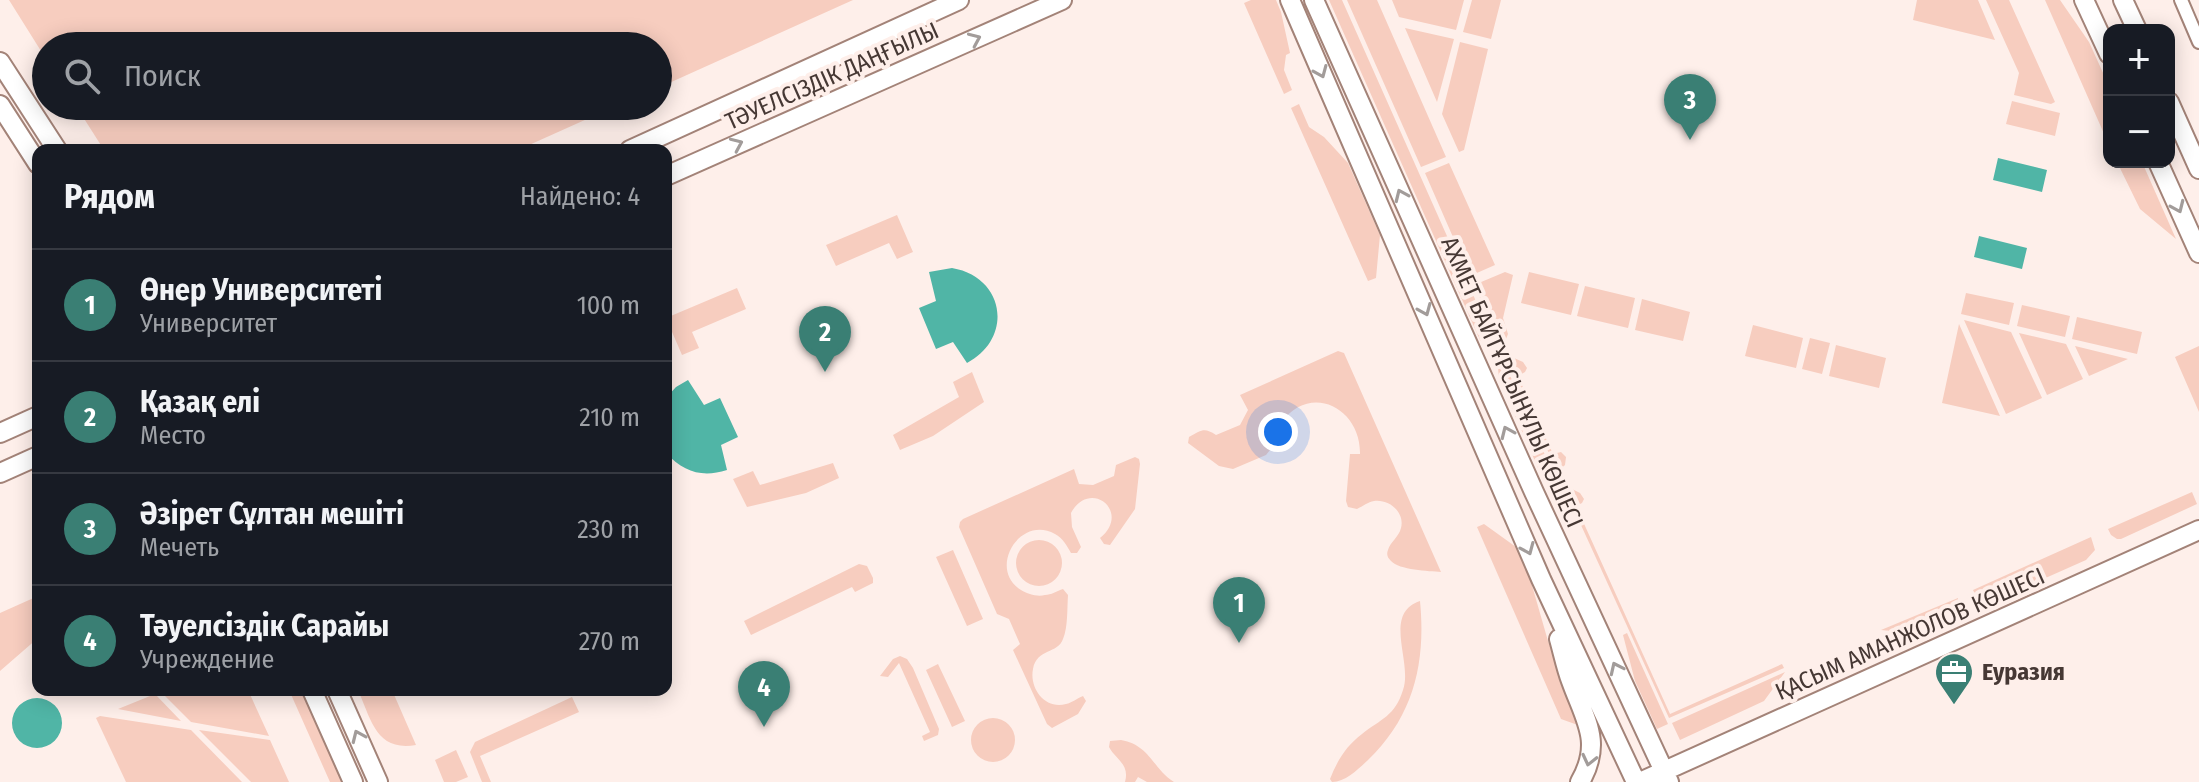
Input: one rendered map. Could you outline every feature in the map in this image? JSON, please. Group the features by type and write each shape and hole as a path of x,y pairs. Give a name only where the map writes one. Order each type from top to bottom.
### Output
{"street":[{"name":"ТӘУЕЛСІЗДІК ДАҢҒЫЛЫ","path":"643,144 959,0"},
{"name":"ТӘУЕЛСІЗДІК ДАҢҒЫЛЫ","path":"672,173 1062,0"},
{"name":"АХМЕТ БАЙТҰРСЫНҰЛЫ КӨШЕСІ","path":"1290,0 1541,579 1638,782"},
{"name":"АХМЕТ БАЙТҰРСЫНҰЛЫ КӨШЕСІ","path":"1314,0 1521,464 1667,776"},
{"path":"2084,0 2103,41"},
{"path":"2123,0 2134,24"},
{"path":"2181,0 2199,42"},
{"path":"0,62 32,113"},
{"path":"0,105 32,155"},
{"path":"2175,115 2199,169"},
{"path":"37,120 53,144"},
{"path":"2161,168 2199,253"},
{"path":"0,433 32,419"},
{"path":"0,473 32,459"},
{"path":"2152,552 2199,522"},
{"name":"ҚАСЫМ АМАНЖОЛОВ КӨШЕСІ","path":"1638,782 1667,776 2199,530"},
{"path":"2152,552 2199,541"},
{"path":"1541,579 1571,681 1591,733 1589,767 1580,782"},
{"path":"315,696 353,782"},
{"path":"340,696 378,782"}],"shaded area":[{"path":"9,0 853,0 672,82 672,32 32,32 32,37"},
{"path":"1276,0 1281,12 1290,53 1286,55 1284,70 1292,90 1284,94 1244,3"},
{"path":"1329,0 1342,0 1495,344 1486,345 1480,340"},
{"path":"1347,0 1377,0 1446,157 1421,167"},
{"path":"1392,0 1464,0 1456,30 1399,17"},
{"path":"1472,0 1501,0 1491,39 1463,32"},
{"path":"1917,0 1978,0 1995,40 1913,20"},
{"path":"1986,0 2009,0 2055,102 2051,104 2014,95 2019,73"},
{"path":"2045,0 2060,0 2089,42 2103,73 2103,131"},
{"path":"1405,28 1454,39 1437,102"},
{"path":"1460,42 1488,49 1464,150 1459,152 1442,114"},
{"path":"2012,101 2060,113 2055,136 2006,124"},
{"path":"1299,104 1309,127 1324,137 1348,163 1380,235 1376,278 1368,281 1291,108"},
{"path":"85,120 585,120 531,144 100,144"},
{"path":"1449,163 1495,265 1470,276 1425,173"},
{"path":"2120,168 2145,168 2176,239 2140,209"},
{"path":"897,215 913,252 897,259 889,243 836,266 826,245"},
{"path":"1505,272 1513,275 1503,318 1508,334 1500,342 1474,285"},
{"path":"1529,272 1579,284 1571,315 1521,303"},
{"path":"1585,286 1635,298 1628,328 1577,316"},
{"path":"737,288 746,309 692,332 699,348 682,355 672,332 672,315"},
{"path":"1966,293 2014,303 2009,325 1961,314"},
{"path":"1642,299 1690,312 1683,341 1635,330"},
{"path":"2022,305 2070,316 2065,337 2017,326"},
{"path":"2077,317 2142,332 2137,354 2072,339"},
{"path":"1964,320 2011,332 2042,398 2006,414"},
{"path":"1959,324 2000,416 1942,403"},
{"path":"1753,325 1803,338 1796,368 1745,356"},
{"path":"2019,333 2066,344 2083,379 2047,395"},
{"path":"1810,338 1830,343 1822,374 1802,369"},
{"path":"1836,345 1886,358 1879,388 1829,376"},
{"path":"2075,346 2128,359 2089,376"},
{"path":"2199,346 2199,412 2175,357"},
{"path":"1338,351 1344,353 1441,572 1407,568 1389,559 1388,550 1402,522 1391,505 1374,501 1357,509 1348,507 1350,454 1360,454 1358,438 1352,424 1332,406 1306,404 1293,411 1281,423 1287,429 1266,455 1233,469 1219,466 1188,443 1189,437 1200,431 1206,430 1216,435 1240,425 1248,410 1240,395"},
{"path":"1514,358 1527,368 1518,376 1553,454 1561,452 1566,457 1565,465 1557,472 1508,360"},
{"path":"1504,362 1553,473 1546,474 1538,468 1499,379 1498,368"},
{"path":"972,372 984,402 933,436 900,450 893,435 959,397 953,382"},
{"path":"1135,457 1140,464 1135,509 1110,545 1104,544 1100,538 1109,528 1112,518 1110,509 1097,499 1088,498 1071,513 1072,527 1081,547 1077,553 1071,553 1058,536 1042,530 1030,531 1020,537 1008,558 1007,570 1011,581 1021,590 1039,596 1063,589 1068,595 1063,639 1035,662 1032,676 1040,696 1051,704 1066,704 1083,696 1086,701 1078,714 1052,728 1047,724 1013,650 1020,644 1009,619 997,614 959,527 960,522 1074,469 1079,484 1093,485 1114,476 1116,465"},
{"path":"833,463 839,478 806,493 747,507 733,479 753,471 760,485"},
{"path":"1572,489 1584,499 1576,506 1670,714 1782,664 1784,668 1669,718 1565,490"},
{"path":"2192,492 2197,504 2121,539 2111,535 2108,529"},
{"path":"1484,524 1516,547 1529,575 1548,641 1586,728 1561,719 1477,527"},
{"path":"2091,537 2095,550 2086,560 1996,600 1984,602 1973,590"},
{"path":"1039,540 1055,547 1062,563 1055,579 1039,586 1023,579 1016,563 1023,547"},
{"path":"953,550 983,619 967,626 936,557"},
{"path":"859,564 867,566 873,583 855,592 852,587 751,635 744,621"},
{"path":"1958,598 1958,617 1920,634 1881,630"},
{"path":"32,599 32,643 0,671 0,613"},
{"path":"1420,601 1421,645 1414,687 1406,706 1384,743 1368,760 1347,777 1332,782 1333,772 1347,749 1387,716 1400,699 1405,679 1401,640 1403,616 1409,607"},
{"path":"1627,633 1668,724 1657,729 1635,681 1623,635"},
{"path":"900,656 907,659 913,668 939,729 938,735 924,741 922,736 930,732 899,663 888,677 880,676 893,659"},
{"path":"938,664 965,721 952,727 926,670"},
{"path":"1785,672 1764,701 1680,740 1672,723"},
{"path":"157,696 181,721 118,709"},
{"path":"165,696 251,696 269,736 191,722"},
{"path":"292,696 307,696 345,782 330,782"},
{"path":"361,696 395,696 416,745 392,743 383,738"},
{"path":"572,697 579,712 480,756 491,782 482,782 470,752 475,742"},
{"path":"100,716 191,730 242,782 126,782 96,718"},
{"path":"993,718 1008,725 1015,740 1008,755 993,762 978,755 971,740 978,725"},
{"path":"199,730 270,740 289,782 251,782"},
{"path":"1121,740 1145,752 1174,782 1147,782 1138,777 1135,782 1125,782 1124,766 1109,747 1110,741"},
{"path":"456,750 468,777 456,782 444,782 435,760"}],"water":[{"path":"1998,158 2047,170 2042,192 1993,180"},
{"path":"1979,236 2027,248 2022,269 1974,257"},
{"path":"952,268 970,274 983,283 992,295 997,310 992,339 982,352 967,363 953,342 936,349 919,308 936,301 929,272"},
{"path":"688,380 704,405 720,398 738,437 721,445 727,470 694,472 672,458 672,391"},
{"path":"37,698 55,705 62,723 55,741 37,748 19,741 12,723 19,705"}],"place":[{"name":"Әзірет Сұлтан мешіті","path":"1690,140"},
{"name":"Қазақ елі","path":"825,372"},
{"name":"Өнер Университеті","path":"1239,643"},
{"name":"Еуразия","path":"1954,706"},
{"name":"Тәуелсіздік Сарайы","path":"764,727"}]}
